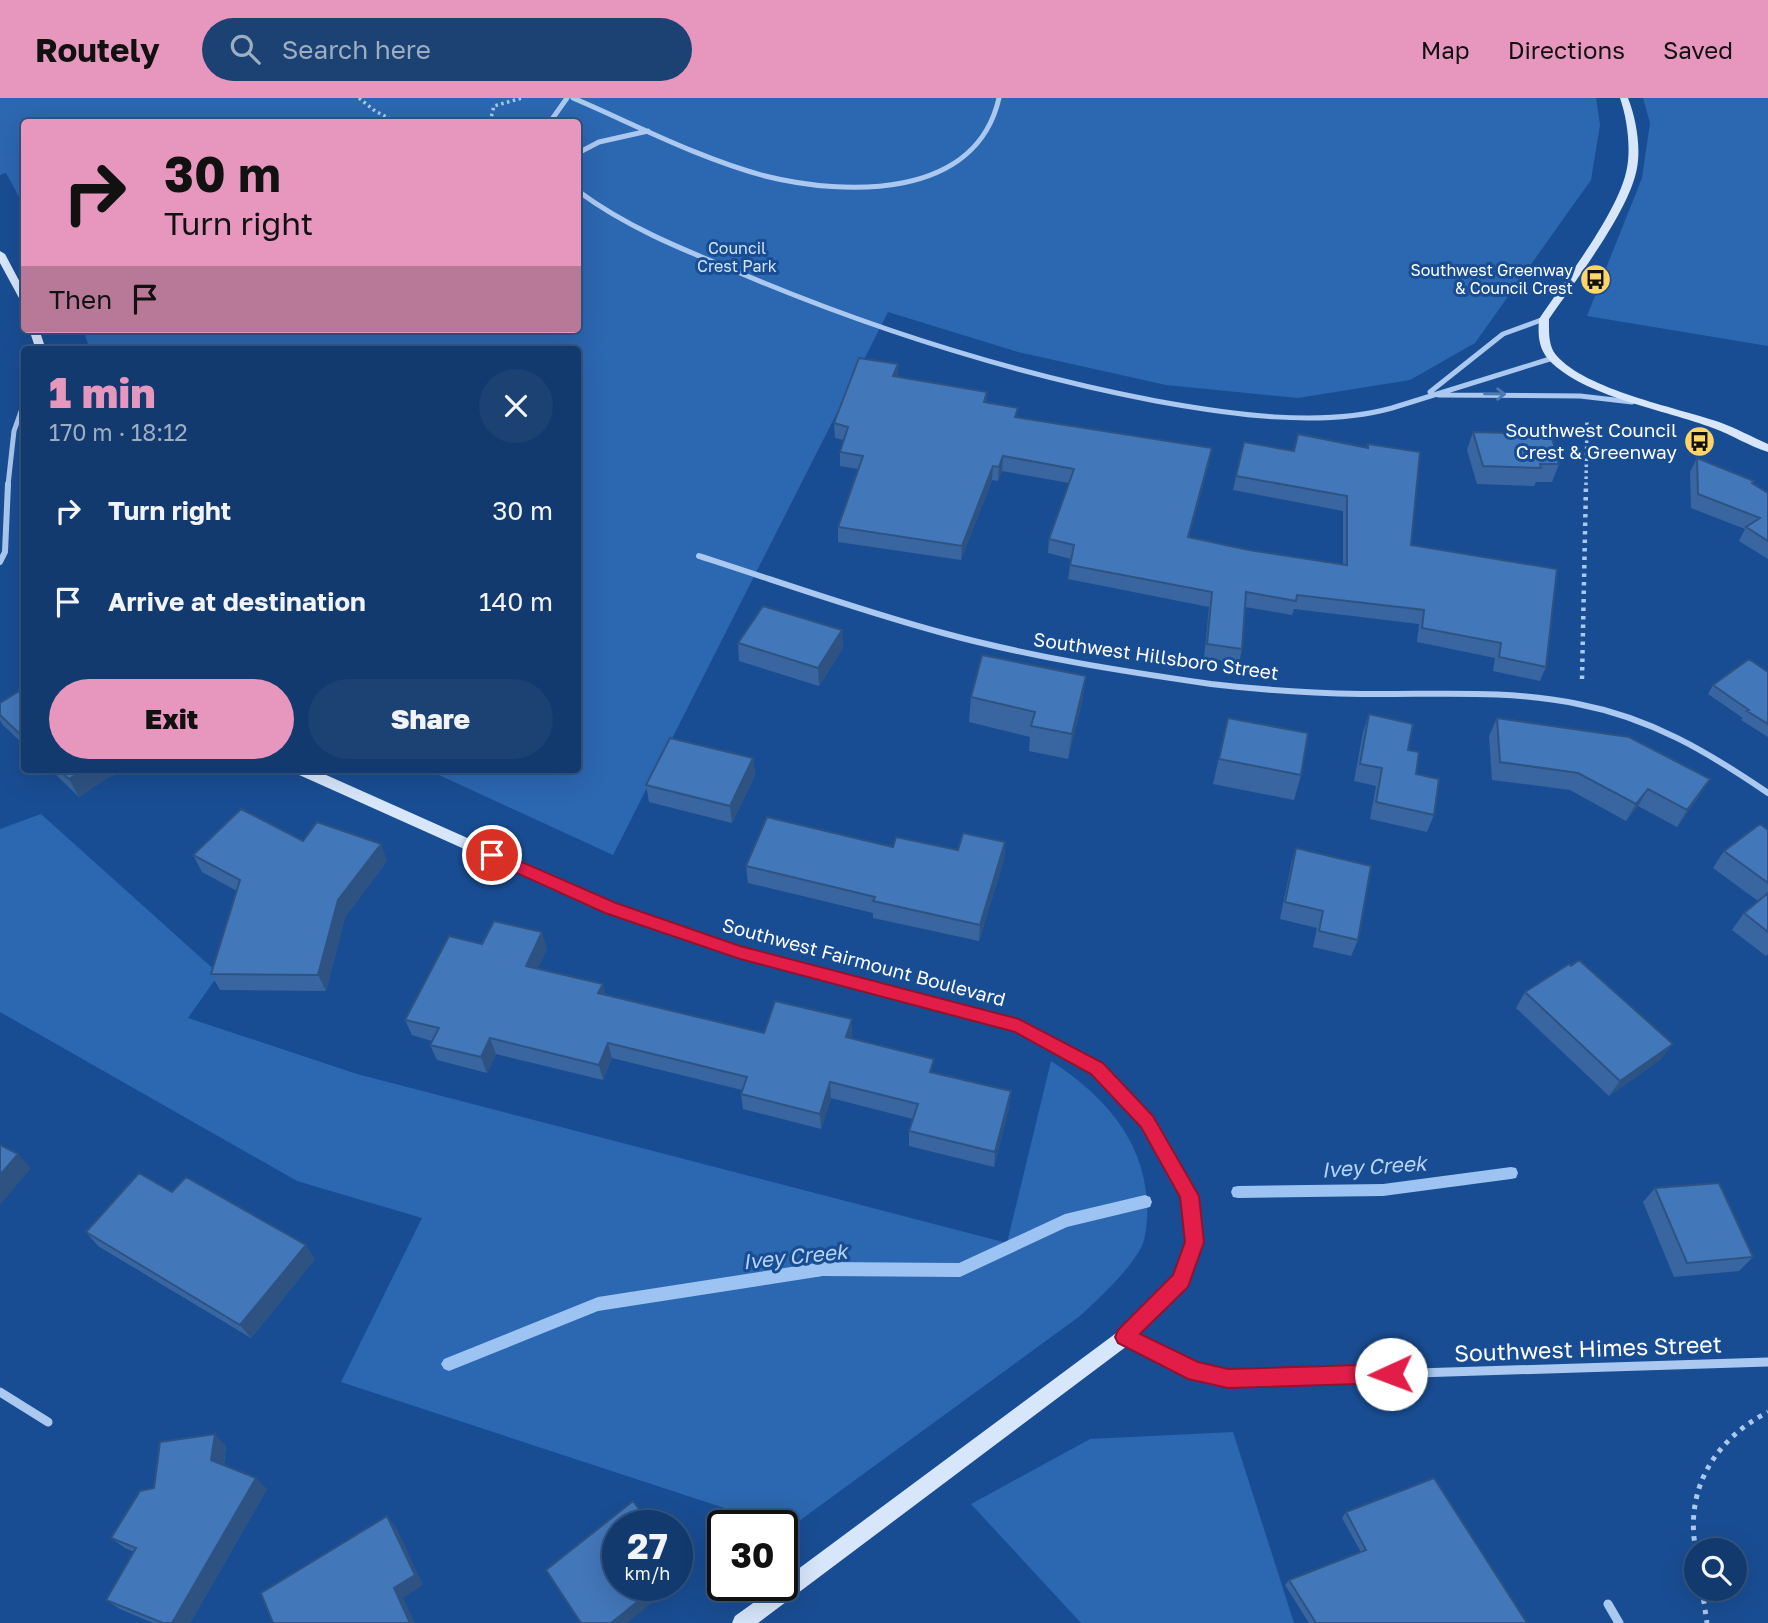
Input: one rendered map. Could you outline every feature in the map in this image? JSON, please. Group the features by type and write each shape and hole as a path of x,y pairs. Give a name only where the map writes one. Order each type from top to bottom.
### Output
{"street":[{"path":"552,119 567,98"},
{"path":"573,98 732,166 776,180 835,188 913,182 940,172 960,161 981,141 993,121 999,98"},
{"path":"1624,98 1629,109 1632,168 1616,205 1544,319 1542,338 1553,358 1588,380 1720,427 1768,449"},
{"path":"581,151 599,142 648,131"},
{"path":"581,194 596,206 640,229 766,286 921,342 1058,380 1163,402 1265,415 1302,417 1364,413 1389,409 1553,358"},
{"path":"0,254 21,292"},
{"path":"1427,395 1503,334 1544,319"},
{"path":"1427,395 1580,396 1647,403"},
{"path":"0,562 5,552 18,411 21,407"},
{"name":"Southwest Hillsboro Street","path":"698,556 943,633 1052,659 1213,684 1290,691 1476,693 1544,698 1581,704 1660,729 1706,751 1768,793"},
{"name":"Southwest Fairmount Boulevard","path":"309,773 610,908 740,953 1019,1026 1097,1068 1147,1121 1189,1196 1195,1242 1181,1281 1125,1337 742,1623"},
{"name":"Southwest Himes Street","path":"1125,1337 1195,1372 1228,1379 1768,1362"},
{"path":"0,1392 48,1422"},
{"path":"1608,1604 1619,1623"}],"path":[{"path":"359,98 390,119"},
{"path":"491,119 494,106 522,98"},
{"path":"1581,704 1587,418"},
{"path":"1694,1538 1692,1519 1698,1490 1710,1465 1747,1423 1768,1412"},
{"path":"1704,1601 1707,1623"}],"green space":[{"name":"Council Crest Park","path":"0,98 1596,98 1600,125 1591,180 1475,343 1410,380 1298,398 1166,385 1018,352 888,312 613,855 435,773 581,773 581,346 89,346 84,333 581,333 581,119 21,119 21,200 6,173 0,175"},
{"path":"1643,98 1768,98 1768,346 1587,316 1642,178 1650,123"},
{"path":"41,814 219,974 188,1018 357,1074 1007,1243 1051,1061 1103,1103 1128,1138 1144,1178 1147,1225 1143,1243 1121,1276 1080,1316 798,1522 798,1510 730,1510 341,1382 422,1218 297,1181 0,1012 0,829"},
{"path":"1233,1432 1294,1623 1081,1623 971,1504 1090,1439"}],"building":[{"path":"859,358 898,364 893,376 987,392 984,402 1018,408 1015,417 1212,448 1188,537 1249,550 1347,565 1347,496 1236,476 1244,442 1294,451 1298,434 1368,448 1368,444 1420,452 1411,545 1557,569 1546,667 1499,657 1501,643 1422,628 1424,610 1297,595 1296,601 1246,592 1242,649 1207,644 1212,592 1070,565 1074,545 1049,539 1074,469 1003,456 999,467 993,466 962,546 838,527 863,456 840,452 848,427 834,423"},
{"path":"1510,430 1550,431 1559,464 1540,464 1541,468 1483,466 1473,432 1511,433"},
{"path":"1697,458 1754,481 1752,483 1768,493 1768,541 1746,527 1760,518 1698,494"},
{"path":"763,606 842,630 818,668 738,643"},
{"path":"982,655 1086,676 1072,734 1031,726 1035,712 971,697"},
{"path":"1749,659 1768,672 1768,724 1713,685"},
{"path":"21,690 21,735 0,715 0,703"},
{"path":"1369,714 1413,724 1408,750 1419,752 1416,774 1439,779 1434,815 1376,802 1382,768 1360,764"},
{"path":"1228,718 1308,733 1301,775 1219,759"},
{"path":"1497,718 1629,737 1710,779 1687,810 1648,789 1636,804 1578,773 1500,762"},
{"path":"670,738 753,758 730,806 646,785"},
{"path":"62,773 78,773 69,779"},
{"path":"241,809 303,841 317,822 381,844 338,900 318,975 211,974 240,880 193,855"},
{"path":"767,817 893,847 896,837 958,850 963,833 1005,842 980,925 873,901 875,897 746,866"},
{"path":"1760,824 1768,830 1768,883 1724,851"},
{"path":"1296,848 1371,866 1358,940 1319,931 1323,911 1285,902"},
{"path":"1768,893 1768,932 1744,913"},
{"path":"494,921 542,932 526,966 603,984 598,993 764,1033 775,1001 852,1019 846,1037 934,1059 930,1072 1011,1091 995,1152 909,1131 918,1104 830,1082 820,1114 741,1094 747,1077 608,1043 599,1065 490,1038 481,1057 430,1045 439,1028 405,1020 449,936 482,944"},
{"path":"1579,960 1673,1044 1620,1081 1525,992"},
{"path":"0,1145 18,1154 0,1175"},
{"path":"139,1173 172,1192 186,1177 306,1245 240,1325 86,1232"},
{"path":"1719,1183 1753,1257 1687,1263 1655,1188"},
{"path":"215,1434 211,1460 256,1478 172,1623 163,1623 106,1600 136,1548 111,1538 140,1491 154,1488 160,1442"},
{"path":"1434,1478 1527,1623 1316,1623 1289,1580 1366,1550 1346,1512"},
{"path":"633,1501 639,1510 622,1510"},
{"path":"387,1516 415,1575 394,1588 410,1623 273,1623 261,1593"},
{"path":"602,1526 602,1601 638,1601 611,1623 581,1623 546,1570"}],"waterway":[{"name":"Ivey Creek","path":"1238,1192 1383,1190 1511,1173"},
{"name":"Ivey Creek","path":"449,1364 598,1304 823,1269 960,1270 1065,1221 1145,1202"}],"place":[{"name":"Southwest Greenway & Council Crest","path":"1596,279"},
{"name":"Southwest Council Crest & Greenway","path":"1700,441"}],"route":[{"path":"492,855 610,908 740,953 1019,1026 1097,1068 1147,1121 1189,1196 1195,1242 1181,1281 1125,1337 1195,1372 1228,1379 1391,1374"}]}
